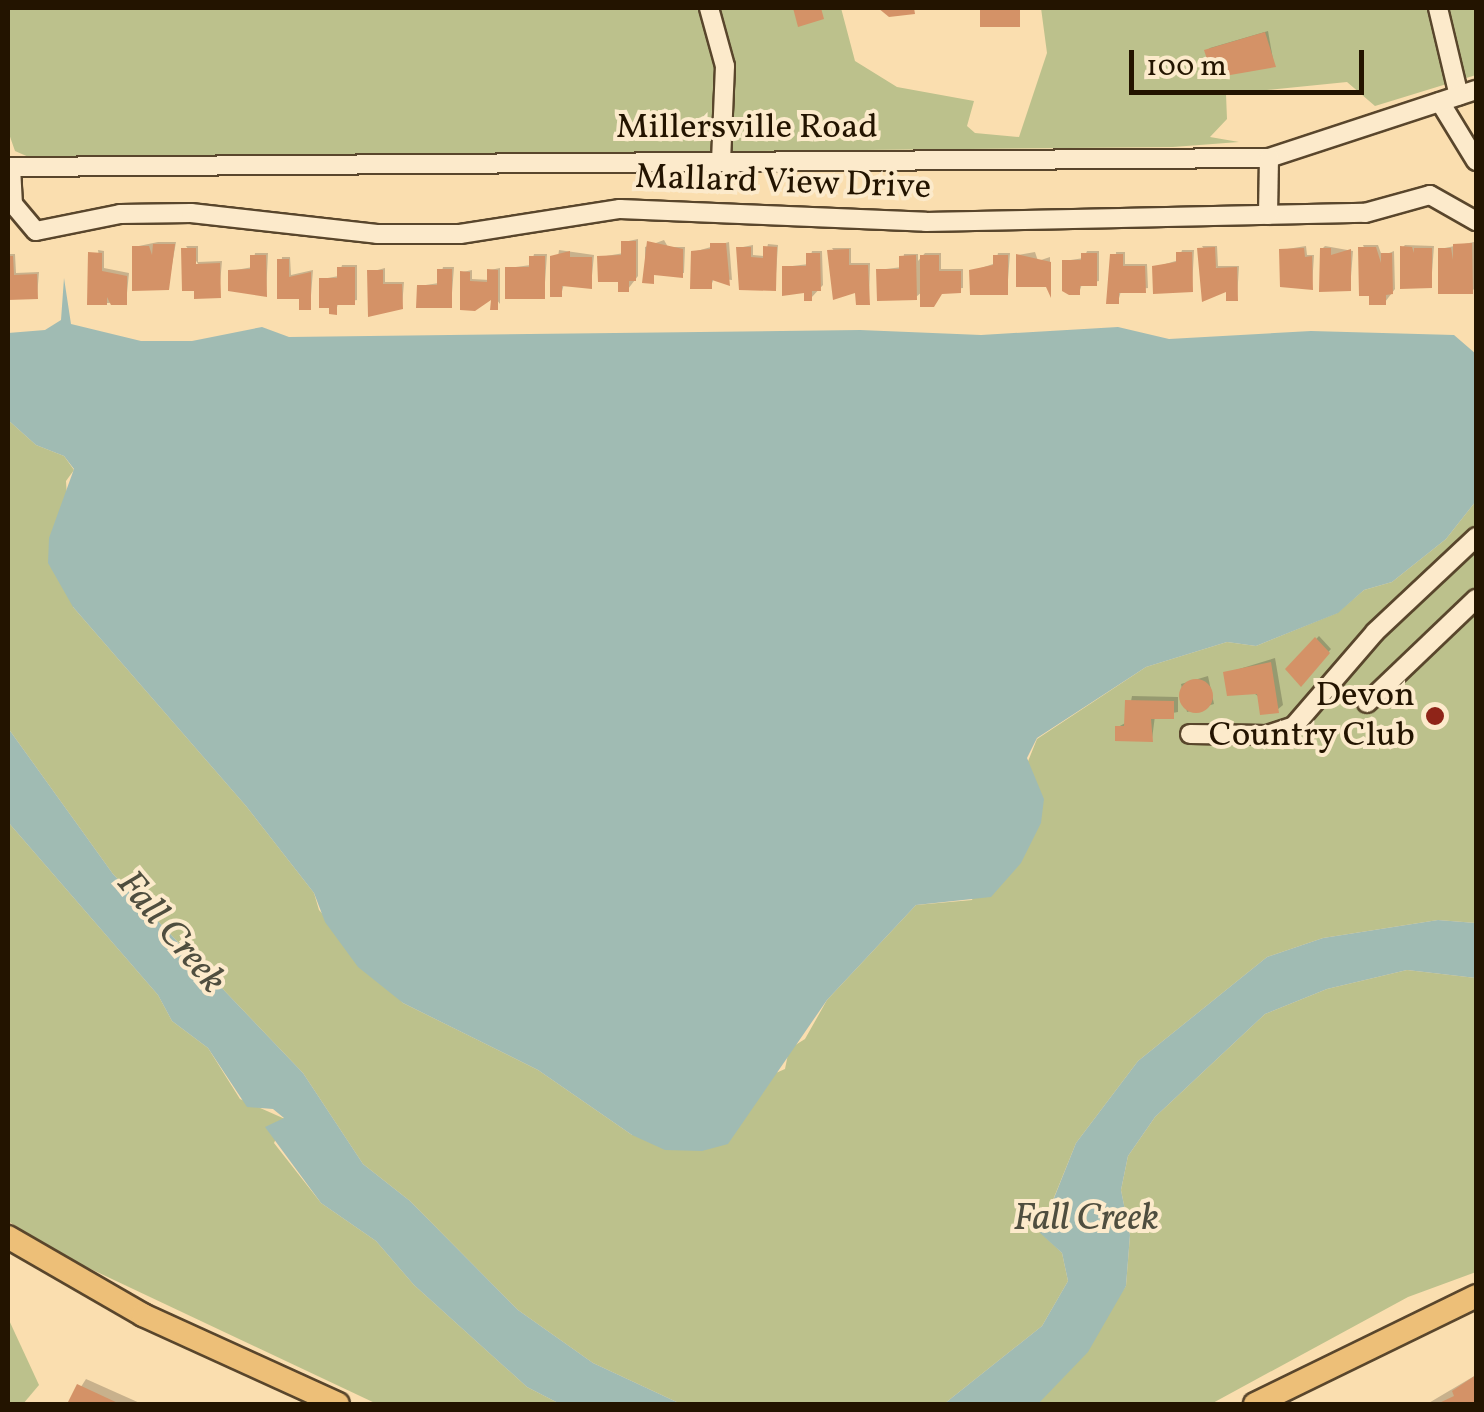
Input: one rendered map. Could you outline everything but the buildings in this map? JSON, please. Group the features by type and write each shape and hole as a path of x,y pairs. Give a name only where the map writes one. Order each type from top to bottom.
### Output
{"main road":[{"path":"8,1238 143,1315 338,1404"},
{"path":"1254,1404 1476,1296"}],"street":[{"path":"710,8 725,66 721,161"},
{"path":"1438,8 1476,160"},
{"name":"Millersville Road","path":"9,167 1269,158 1458,96"},
{"path":"1268,215 1269,158"},
{"name":"Mallard View Drive","path":"9,167 12,214 36,230 120,214 191,213 377,234 460,234 620,209 926,222 1376,213 1430,196 1476,221"},
{"path":"1190,734 1290,728 1375,632 1476,537"},
{"path":"1367,703 1476,599"}],"green space":[{"path":"9,8 841,8 855,61 897,87 974,101 967,126 975,133 1019,137 1047,53 1041,8 1476,8 1476,75 1375,106 1347,82 1226,94 1227,119 1210,137 1239,142 1173,147 31,158 15,151 8,131"},
{"path":"8,420 36,445 64,456 74,470 66,481 73,607 246,806 314,893 319,910 403,1003 538,1070 632,1135 785,1069 789,1049 805,1039 827,1000 916,905 972,900 1037,739 1146,667 1227,642 1256,646 1337,613 1364,590 1392,582 1446,539 1476,501 1476,923 1438,920 1323,938 1267,957 1138,1061 1076,1143 1040,1232 1062,1253 1068,1281 1042,1326 944,1404 681,1404 593,1363 518,1310 410,1201 363,1164 303,1073 113,874 8,728"},
{"path":"8,822 158,995 172,1021 208,1048 240,1099 285,1119 274,1143 321,1203 376,1241 414,1285 527,1387 560,1404 377,1404 61,1255 8,1221"},
{"path":"1407,970 1476,978 1476,1272 1408,1297 1211,1404 1038,1404 1126,1286 1130,1235 1121,1190 1128,1156 1155,1117 1265,1014 1327,989"},
{"path":"8,1318 39,1385 23,1404 8,1404"}],"water":[{"path":"64,278 71,324 141,341 192,341 262,327 289,337 860,330 981,335 1118,327 1169,339 1311,331 1454,335 1476,354 1476,501 1446,539 1392,582 1364,590 1338,613 1256,646 1227,642 1146,667 1037,738 1027,758 1044,799 1041,823 1021,863 991,897 916,905 827,1000 728,1144 702,1151 665,1150 632,1135 538,1070 403,1003 358,967 325,922 314,893 246,806 73,607 48,563 49,538 74,469 64,456 36,445 8,420 8,333 45,330 61,320"},
{"name":"Fall Creek","path":"8,728 113,874 303,1073 363,1164 410,1201 518,1310 593,1363 681,1404 560,1404 527,1387 414,1285 376,1241 321,1203 265,1127 284,1118 273,1109 247,1107 208,1048 172,1021 158,995 8,822"},
{"name":"Fall Creek","path":"1438,920 1476,923 1476,978 1407,970 1327,989 1265,1014 1155,1117 1128,1156 1121,1190 1130,1235 1126,1286 1088,1352 1038,1404 944,1404 1042,1326 1068,1281 1062,1253 1040,1233 1076,1143 1138,1061 1267,957 1323,938"}],"place":[{"name":"Devon Country Club","path":"1435,716"}]}
